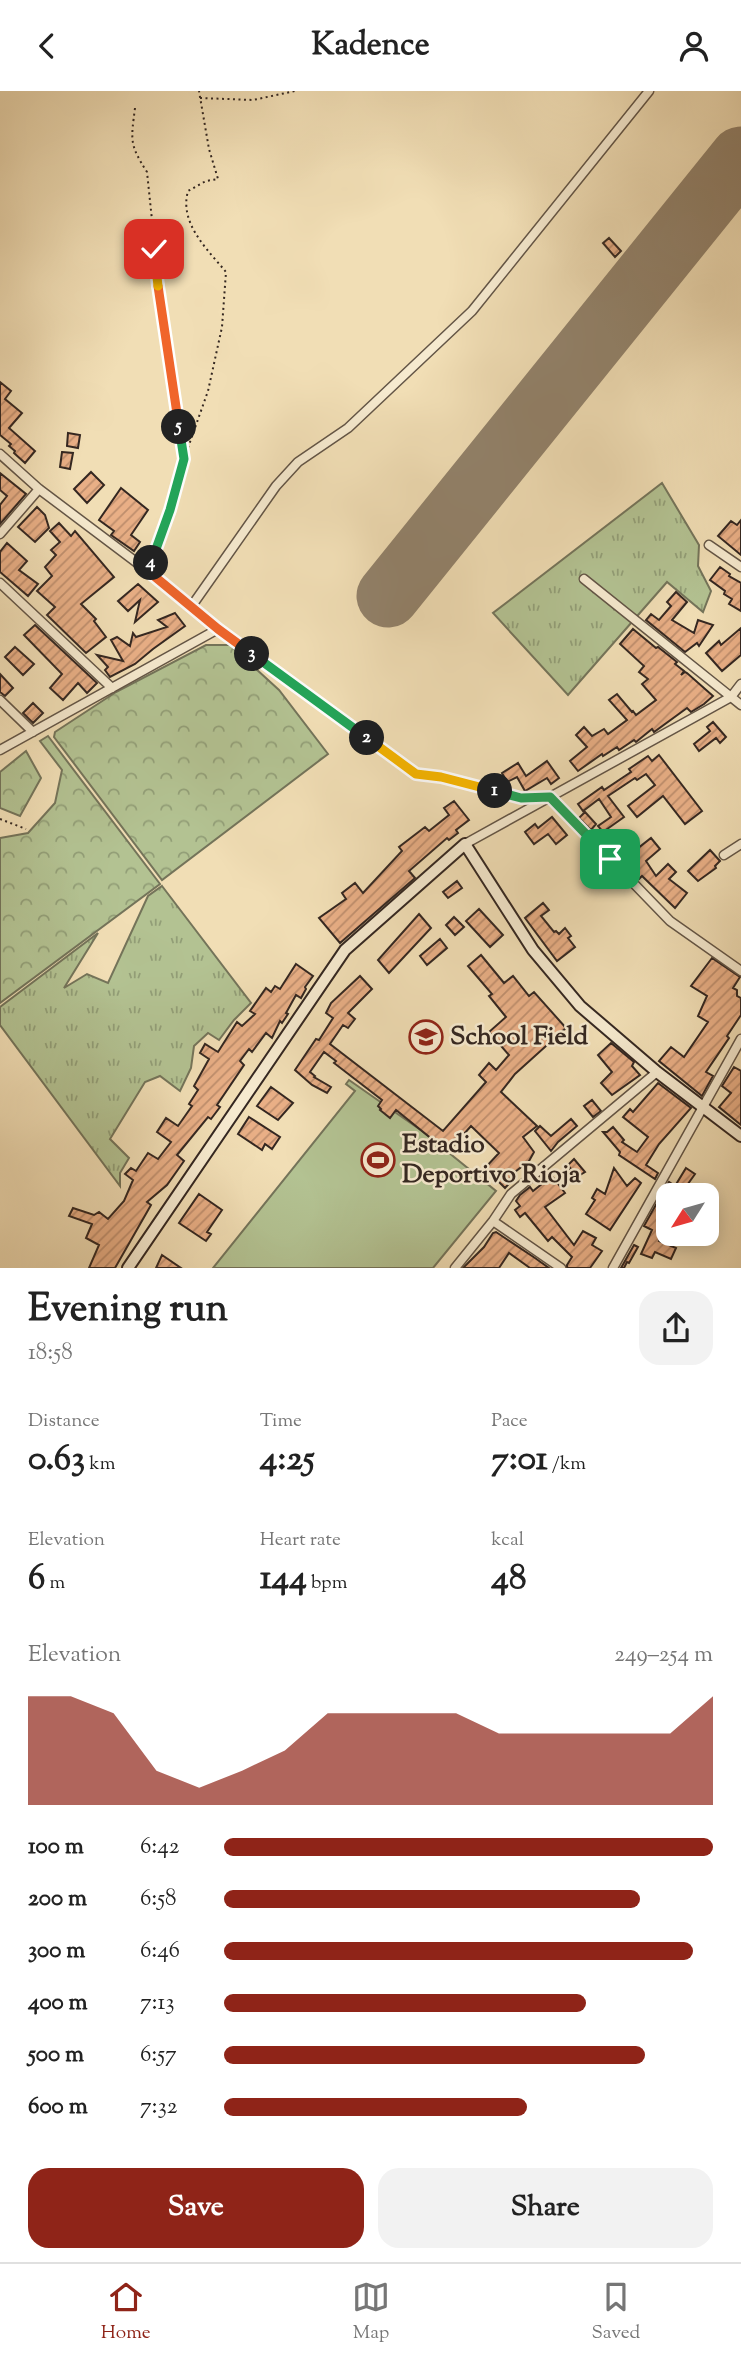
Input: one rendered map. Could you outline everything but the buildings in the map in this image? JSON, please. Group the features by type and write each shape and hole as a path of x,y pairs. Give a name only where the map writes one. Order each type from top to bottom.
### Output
{"street":[{"path":"191,607 276,485 298,462 348,428 472,311 649,91"},
{"path":"0,454 39,489 148,571 218,629 416,774 441,777 521,798 550,797 670,921 741,971"},
{"path":"0,534 39,489"},
{"path":"709,545 741,567"},
{"path":"584,579 741,705"},
{"path":"0,583 112,688"},
{"path":"0,750 218,629"},
{"path":"128,1268 345,950 465,844 731,697 741,684"},
{"path":"0,700 33,732"},
{"path":"465,844 533,950 580,1006 657,1072 741,1136"},
{"path":"724,855 741,844"},
{"path":"613,1268 741,1039"},
{"path":"455,1268 511,1194 657,1072"},
{"path":"493,1221 561,1268"}],"path":[{"path":"148,571 208,391 222,327 226,272 189,223 184,203 188,191 206,181 218,179 209,149 199,91"},
{"path":"200,98 253,100 295,91"},
{"path":"135,108 131,137 133,151 147,172 163,326 184,459"},
{"path":"0,819 26,828"}],"green space":[{"path":"662,483 699,545 698,566 711,591 703,612 667,582 568,695 493,613"},
{"path":"206,645 230,645 279,690 328,754 162,880 54,737 55,732 116,692"},
{"path":"48,736 160,884 0,1003 0,838 28,833 55,803 62,770 40,741"},
{"path":"26,751 41,778 20,816 0,808 0,772"},
{"path":"162,886 251,1003 219,1040 208,1033 194,1046 191,1068 180,1091 160,1076 145,1082 110,1139 129,1158 120,1173 120,1186 0,1025 0,1007 98,933 64,988 87,974 108,983 148,896"},
{"name":"Estadio Deportivo Rioja","path":"349,1080 422,1131 496,1191 433,1268 213,1268 355,1091 346,1084"}],"runway":[{"path":"388,596 741,158"}],"place":[{"name":"School Field","path":"426,1037"},
{"name":"Estadio Deportivo Rioja","path":"378,1160"}],"route":[{"path":"154,249 184,459 170,510 148,571 218,629 416,774 441,777 521,798 550,797 610,859"}]}
